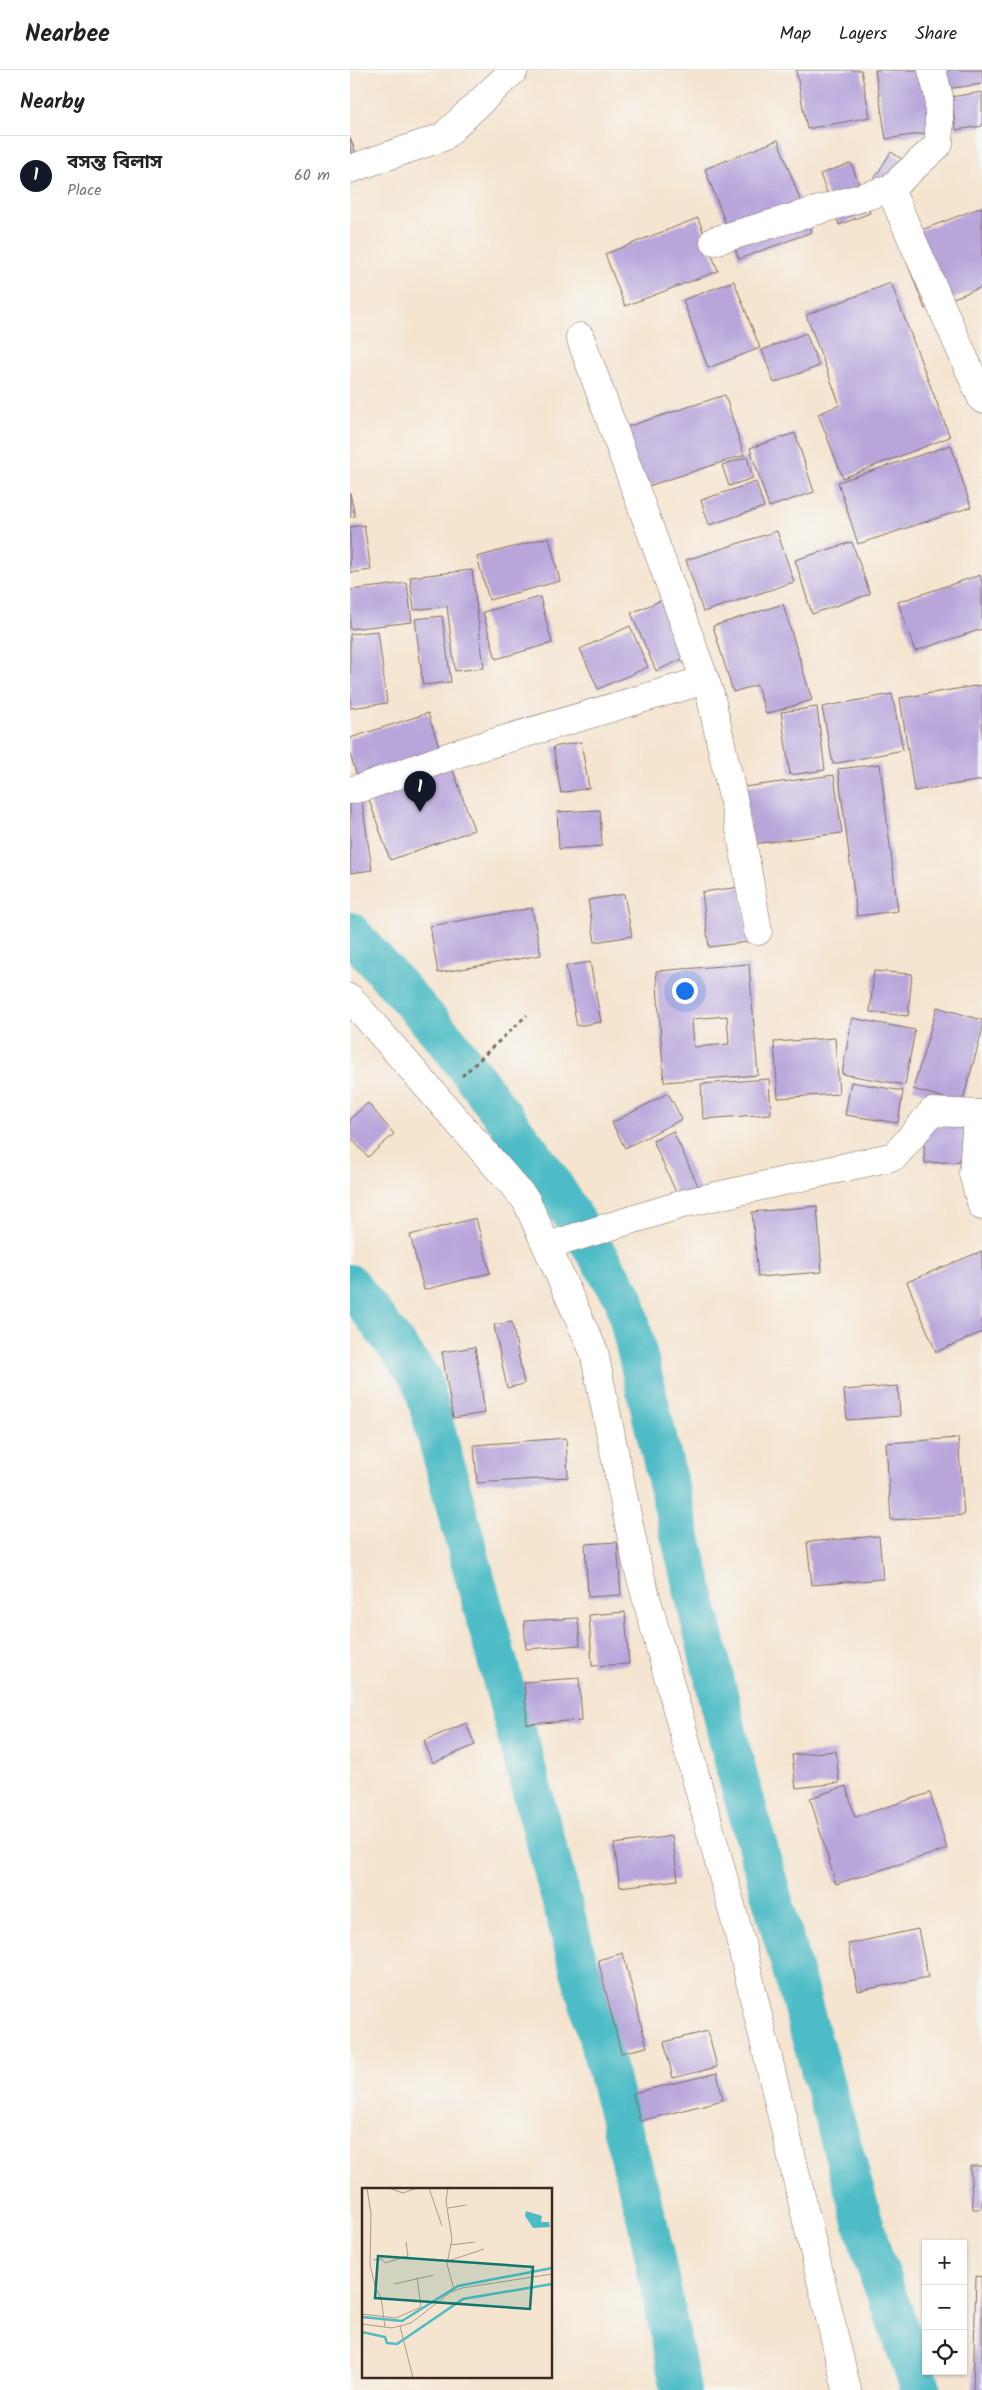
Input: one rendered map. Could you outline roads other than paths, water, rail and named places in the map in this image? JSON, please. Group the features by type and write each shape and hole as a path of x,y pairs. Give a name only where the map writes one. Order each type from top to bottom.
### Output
{"street":[{"path":"350,169 443,137 514,70"},
{"path":"714,241 890,189 940,144 939,97 932,70"},
{"path":"890,189 982,399"},
{"path":"580,337 710,694 742,834 758,931"},
{"path":"350,790 361,788 459,753 705,680"},
{"path":"350,998 526,1200 594,1352 637,1564 738,1931 847,2390"},
{"path":"547,1246 686,1203 895,1156 932,1112 979,1114 972,1174 982,1206"}],"waterway":[{"path":"350,932 448,1042 547,1175 624,1298 736,1770 874,2260 921,2390"},
{"path":"350,1284 422,1380 648,2224 681,2390"}],"place":[{"name":"বসন্ত বিলাস","path":"420,812"}]}
